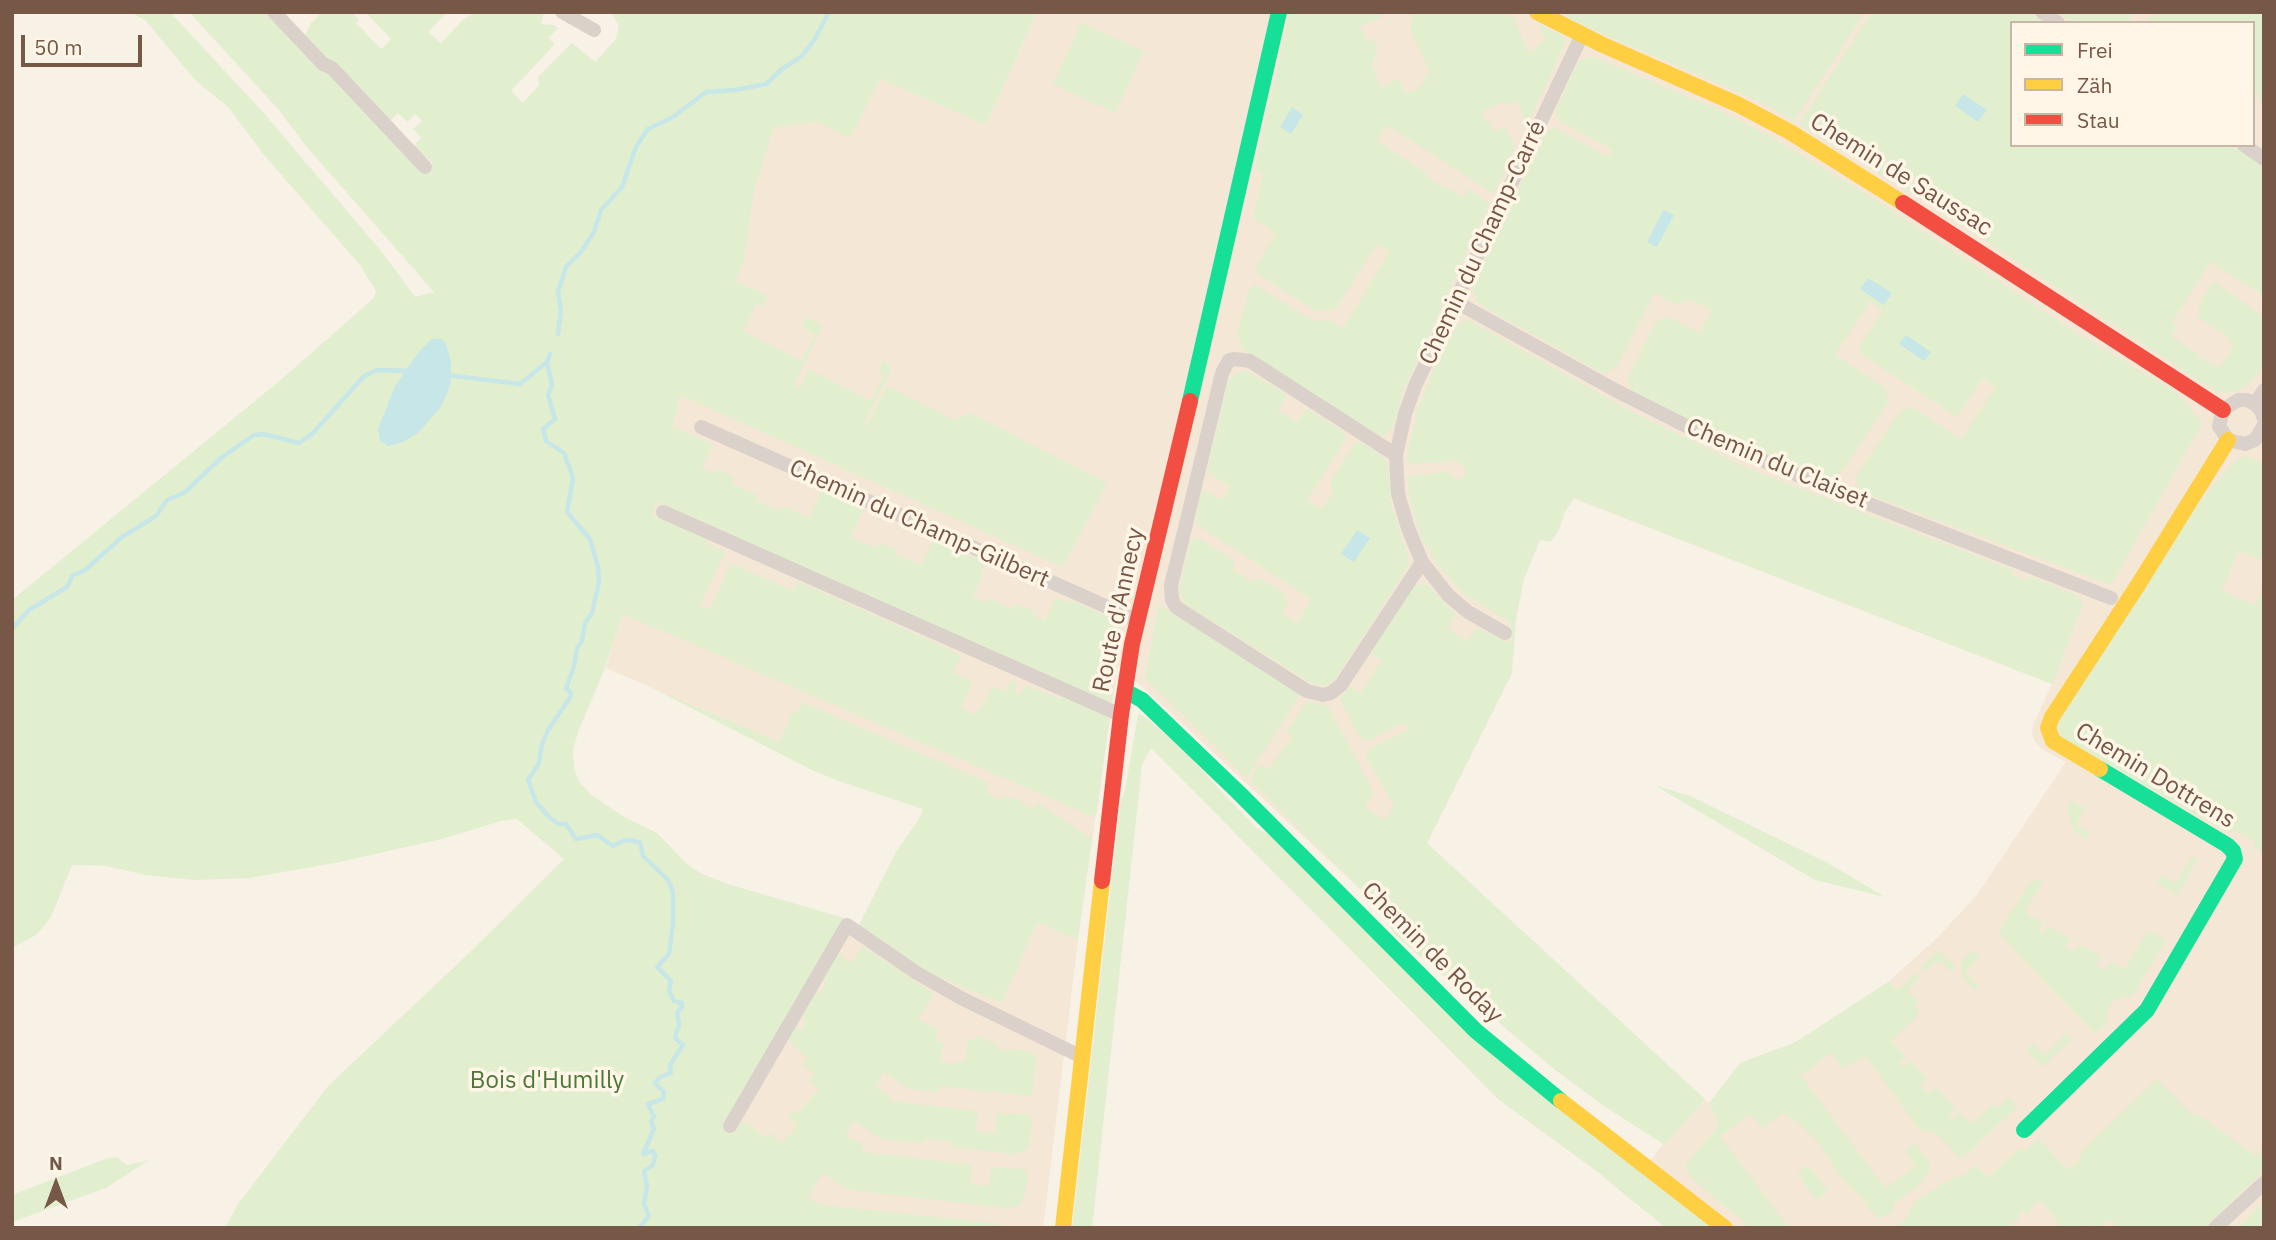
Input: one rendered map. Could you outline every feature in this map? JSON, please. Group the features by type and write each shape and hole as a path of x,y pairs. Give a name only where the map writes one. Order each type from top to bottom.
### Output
{"street":[{"path":"274,12 323,64 332,68 425,167"},
{"path":"562,12 594,30"},
{"name":"Route d'Annecy","path":"1063,1228 1121,715 1137,620 1209,323 1279,12"},
{"name":"Chemin de Saussac","path":"1537,12 1738,105 1790,132 2223,410"},
{"name":"Chemin du Champ-Carré","path":"1505,633 1468,612 1448,595 1422,562 1398,494 1396,455 1405,414 1415,386 1582,35"},
{"path":"2247,147 2264,159"},
{"name":"Chemin du Claiset","path":"1456,302 1615,390 1712,439 1838,492 2111,598"},
{"path":"1396,455 1250,361 1229,360 1222,373 1171,585 1172,600 1176,607 1307,691 1323,695 1331,693 1340,685 1422,562"},
{"path":"2255,404 2264,390"},
{"path":"2262,433 2245,444 2228,440 2219,426 2223,410 2229,403 2238,400 2255,404 2264,419"},
{"name":"Chemin du Champ-Gilbert","path":"701,427 1137,620"},
{"name":"Chemin Dottrens","path":"2024,1130 2147,1010 2235,859 2233,851 2227,845 2053,741 2048,728 2052,717 2228,440"},
{"path":"663,512 1121,715"},
{"name":"Chemin de Roday","path":"1125,691 1142,700 1239,793 1476,1031 1522,1072 1725,1228"},
{"path":"730,1126 847,925 917,973 961,998 1082,1057"},
{"path":"2215,1228 2264,1183"}],"shaded area":[{"path":"1037,12 2264,12 2264,1202 2237,1228 1714,1228 1642,1172 1663,1144 1668,1142 1705,1099 1709,1103 1740,1063 1794,1043 1834,1019 1888,982 1935,940 1977,895 2066,762 2043,750 2034,740 2032,733 2052,684 1557,492 1524,560 1511,623 1510,644 1373,901 1118,664 1087,875 606,668 657,501 680,394 685,397 774,126 817,122 880,79 986,125"},
{"path":"844,918 886,946 1001,1003 1037,921 1078,940 1043,1228 671,1228 724,1127"}],"green space":[{"name":"Bois d'Humilly","path":"130,12 170,12 261,110 382,252 415,297 434,292 305,145 279,110 189,12 266,12 320,70 330,71 424,173 433,164 425,156 418,156 413,146 421,138 413,129 422,121 415,114 407,122 398,113 390,121 305,36 311,23 322,12 352,12 359,20 356,23 381,49 391,39 365,12 447,12 428,32 441,43 463,20 476,12 544,12 541,24 558,28 548,38 555,44 511,91 523,103 539,85 538,77 572,43 595,62 616,39 619,26 611,12 1037,12 986,125 880,79 850,138 817,122 774,127 755,187 743,263 735,281 768,296 763,307 756,304 743,331 801,361 815,335 801,327 807,317 823,325 794,385 799,388 809,369 871,401 884,375 878,371 883,360 890,365 891,370 864,424 867,425 887,386 955,420 970,413 1107,483 1063,567 680,395 673,427 713,444 702,468 715,473 717,469 726,473 734,478 732,483 757,495 756,500 780,511 783,506 809,518 822,490 864,508 851,537 876,548 879,543 888,546 897,550 895,554 921,565 933,540 984,562 980,572 983,573 973,597 985,603 988,598 1013,609 1016,604 1034,611 1033,615 1045,621 1056,597 1068,603 1070,600 1116,620 1122,626 1111,700 1104,703 657,501 653,516 707,539 707,544 725,552 700,605 710,609 731,563 793,591 798,581 962,655 952,672 972,681 961,708 976,715 992,686 1005,692 1010,680 1017,683 1014,692 1020,695 1026,685 1060,699 1062,695 1107,716 1109,720 1097,813 1092,816 623,614 573,750 574,769 579,781 590,794 624,817 657,833 688,865 702,874 844,918 724,1127 735,1132 741,1123 748,1123 765,1138 770,1133 782,1143 798,1125 788,1116 793,1111 797,1114 819,1089 809,1080 814,1074 802,1064 807,1058 790,1042 789,1035 793,1029 802,1030 806,1025 801,1014 813,994 820,993 825,986 823,977 837,953 851,963 863,946 934,994 918,1019 937,1029 936,1042 943,1042 941,1062 957,1064 958,1061 965,1061 968,1038 974,1041 978,1035 997,1045 997,1049 1023,1050 1036,1056 1032,1096 939,1086 938,1092 909,1089 884,1072 875,1087 892,1097 891,1101 978,1111 976,1131 995,1133 997,1113 1029,1115 1032,1119 1029,1146 1024,1152 1015,1154 952,1147 950,1141 926,1139 922,1143 882,1139 854,1121 846,1135 862,1144 863,1152 972,1165 970,1184 989,1186 991,1167 1024,1169 1028,1173 1025,1196 1019,1205 1009,1208 876,1193 846,1189 823,1173 808,1197 820,1205 985,1222 1017,1228 225,1228 238,1204 328,1086 564,859 517,819 335,863 249,878 195,880 146,875 106,866 72,865 51,917 36,935 12,948 12,600 283,378 374,298 376,291 360,265 264,155 229,108 195,80 145,20"},
{"path":"1290,12 1382,12 1381,17 1360,27 1367,41 1373,39 1378,47 1372,65 1381,88 1398,78 1406,94 1420,88 1419,85 1426,81 1424,75 1430,72 1410,28 1413,22 1409,12 1511,12 1529,53 1538,48 1537,44 1546,40 1539,24 1561,35 1566,41 1529,122 1525,120 1516,100 1506,105 1504,101 1481,112 1494,132 1505,127 1515,147 1494,194 1387,125 1377,141 1442,187 1443,185 1463,197 1468,189 1486,201 1488,206 1403,391 1394,424 1384,435 1377,434 1243,350 1237,334 1249,290 1254,284 1305,316 1317,321 1329,320 1343,328 1390,252 1377,244 1336,308 1324,311 1314,310 1258,274 1256,266 1276,234 1253,218 1263,174 1255,168"},
{"path":"1567,12 1865,12 1794,121 1764,103 1565,18"},
{"path":"1872,12 2028,12 2042,21 2010,21 2010,147 2235,147 2264,166 2261,176 2264,178 2264,296 2210,262 2172,322 2177,326 2171,336 2198,354 2197,356 2220,368 2234,345 2228,340 2229,337 2197,317 2201,311 2197,308 2212,283 2216,283 2264,317 2264,363 2245,387 2223,393 2212,389 1943,213 1799,124"},
{"path":"2057,12 2134,12 2128,21 2070,21"},
{"path":"2153,12 2264,12 2264,104 2258,100 2260,96 2255,92 2255,21 2147,21"},
{"path":"1081,23 1144,51 1115,113 1053,84"},
{"path":"1594,57 1712,107 1769,136 1876,200 2078,334 2177,393 2202,423 2111,585 1859,491 1855,478 1901,410 1913,408 1961,439 1996,387 1983,378 1957,417 1861,354 1860,345 1882,311 1870,301 1835,355 1885,388 1888,402 1841,473 1826,478 1708,429 1631,390 1628,377 1656,321 1668,317 1700,332 1712,310 1690,299 1677,305 1654,293 1617,366 1604,374 1477,303 1472,288 1545,132 1555,128 1609,157 1613,150 1559,121 1555,111 1579,60"},
{"path":"1469,320 1630,411 1750,469 2013,570 2012,575 2027,580 2029,576 2077,595 2083,604 2052,684 1574,498 1565,512 1558,532 1550,542 1540,540 1524,579 1516,619 1512,673 1427,843 1705,1099 1668,1142 1663,1144 1601,1104 1554,1069 1396,936 1373,901 1250,781 1260,764 1269,769 1280,755 1292,736 1288,729 1307,701 1328,706 1373,791 1365,807 1385,820 1394,806 1366,756 1368,750 1411,728 1401,723 1368,741 1360,737 1340,700 1349,686 1361,693 1381,660 1369,652 1412,587 1427,584 1456,614 1448,629 1467,641 1477,628 1510,643 1511,623 1462,593 1422,540 1411,506 1407,476 1449,472 1456,481 1467,474 1463,464 1454,459 1412,464 1406,460 1416,414 1431,375 1455,326"},
{"path":"1248,371 1287,395 1278,410 1297,422 1307,409 1345,433 1346,438 1307,500 1322,509 1334,491 1330,486 1332,479 1355,443 1361,442 1383,456 1389,469 1391,504 1410,563 1333,682 1323,686 1311,683 1185,604 1179,591 1190,541 1198,538 1233,560 1233,570 1252,582 1260,578 1284,593 1288,603 1282,613 1297,623 1311,599 1197,525 1196,517 1203,489 1222,500 1230,487 1207,472 1228,380 1238,372"},
{"path":"2246,456 2264,463 2264,560 2238,551 2222,591 2256,605 2264,585 2264,854 2253,847 2255,842 2232,829 2230,833 2076,746 2060,736 2057,725 2199,503 2236,460"},
{"path":"1159,605 1300,694 1247,778 1145,678"},
{"path":"648,686 779,742 793,711 798,712 802,702 989,783 985,792 1002,800 1004,796 1011,799 1013,797 1034,809 1037,803 1044,807 1092,839 1078,940 1037,922 1002,1003 932,974 858,927 896,852 923,809 810,769"},
{"path":"1138,714 1184,749 1257,828 1268,834 1453,1019 1714,1228 1666,1228 1595,1170 1499,1100 1151,748 1142,765 1092,1228 1072,1228 1120,804 1125,790"},
{"path":"1654,785 1690,796 1828,863 1885,897 1815,880"},
{"path":"2072,800 2085,808 2076,825 2090,833 2087,839 2075,832 2066,810"},
{"path":"2192,856 2197,859 2177,896 2157,883 2162,875 2176,883"},
{"path":"2044,879 2025,912 2043,923 2039,930 2043,934 2048,926 2070,938 2065,947 2074,952 2079,944 2101,956 2096,965 2105,971 2111,962 2125,969 2148,930 2166,940 2131,998 2123,996 2113,1001 2106,1013 2108,1022 2095,1034 2000,935 2000,930 2030,882"},
{"path":"1939,950 1956,967 1951,972 1941,962 1936,962 1925,972 1921,967"},
{"path":"1972,950 1979,958 1965,972 1979,986 1975,990 1963,978 1961,961"},
{"path":"1916,973 1920,977 1910,987 1909,992 1918,1001 1914,1006 1919,1011 1918,1016 1891,1041 1906,1056 1899,1064 1903,1067 1910,1061 1928,1078 1920,1086 1928,1093 1935,1087 1956,1108 1949,1115 1952,1119 1960,1113 1971,1124 1993,1104 1998,1108 2008,1097 2017,1107 1964,1157 1959,1157 1934,1131 1919,1129 1865,1056 1843,1069 1831,1053 1801,1076 1885,1188 1916,1166 1906,1151 1915,1143 1930,1167 1923,1182 1894,1203 1894,1210 1889,1215 1880,1218 1869,1211 1867,1203 1841,1178 1819,1143 1797,1122 1783,1113 1762,1128 1751,1114 1720,1136 1789,1228 1751,1228 1698,1184 1685,1165 1719,1125 1709,1103 1740,1063 1794,1043 1888,982 1897,990"},
{"path":"2067,1033 2072,1039 2042,1067 2026,1050 2033,1043 2044,1055"},
{"path":"2157,1079 2193,1116 2196,1113 2256,1156 2264,1145 2264,1171 2204,1228 2119,1228 2109,1219 2100,1228 2087,1228 2084,1224 2079,1228 2056,1228 2060,1224 2040,1201 2027,1215 2023,1210 2020,1212 2018,1219 2008,1228 1895,1228 1908,1217 1914,1202 1949,1180 1965,1174 1975,1165 1989,1178 2019,1148 2024,1152 2038,1138 2068,1170 2082,1157 2079,1154"},
{"path":"116,1157 127,1165 149,1160 106,1188 12,1222 12,1195"},
{"path":"1808,1165 1828,1191 1817,1200 1797,1174"},
{"path":"2264,1202 2264,1228 2237,1228"}],"water":[{"path":"1963,94 1987,110 1978,122 1955,106"},
{"path":"1292,107 1303,115 1291,134 1280,127"},
{"path":"1663,210 1674,215 1657,247 1647,242"},
{"path":"1868,278 1892,293 1884,305 1860,289"},
{"path":"1906,335 1931,352 1924,361 1899,344"},
{"path":"439,338 444,341 451,362 451,383 441,407 418,433 403,442 388,446 380,441 378,429 395,386 420,350 432,339"},
{"path":"1357,530 1370,538 1354,562 1341,554"}],"waterway":[{"path":"558,334 561,310 558,292 566,267 581,252 594,232 601,210 622,187 636,147 648,129 673,117 706,92 766,84 802,56 815,39 829,12"},
{"path":"550,354 547,362 552,385 548,395 555,419 543,429 546,441 564,453 573,478 567,512 590,539 599,582 592,613 585,623 566,689 571,696 548,730 542,744 539,763 528,780 536,802 550,818 559,824 566,824 576,839 597,835 613,846 625,840 640,842 643,856 668,880 673,892 669,954 657,967 671,981 669,991 674,1001 682,1003 677,1013 679,1025 675,1038 683,1045 670,1065 671,1073 660,1077 655,1083 664,1092 663,1099 648,1104 654,1117 651,1121 654,1129 643,1154 653,1151 655,1156 653,1165 644,1171 647,1186 644,1204 649,1216 639,1228"},
{"path":"446,375 520,384 547,362"},
{"path":"12,629 29,610 67,587 73,575 84,571 122,537 156,516 167,500 184,493 221,458 254,435 263,434 299,443 313,433 364,376 377,370 409,371"}],"traffic: fast":[{"path":"1190,401 1279,12"},
{"path":"1125,691 1142,700 1239,793 1476,1031 1561,1101"},
{"path":"2024,1130 2147,1010 2235,859 2233,851 2227,845 2100,769"}],"traffic: slow":[{"path":"1537,12 1603,45 1739,105 1790,132 1903,203"},
{"path":"2100,769 2053,741 2048,728 2052,717 2228,440"},
{"path":"1063,1228 1102,881"},
{"path":"1561,1101 1725,1228"}],"traffic: jam":[{"path":"1903,203 2223,410"},
{"path":"1102,881 1132,644 1190,401"}]}
